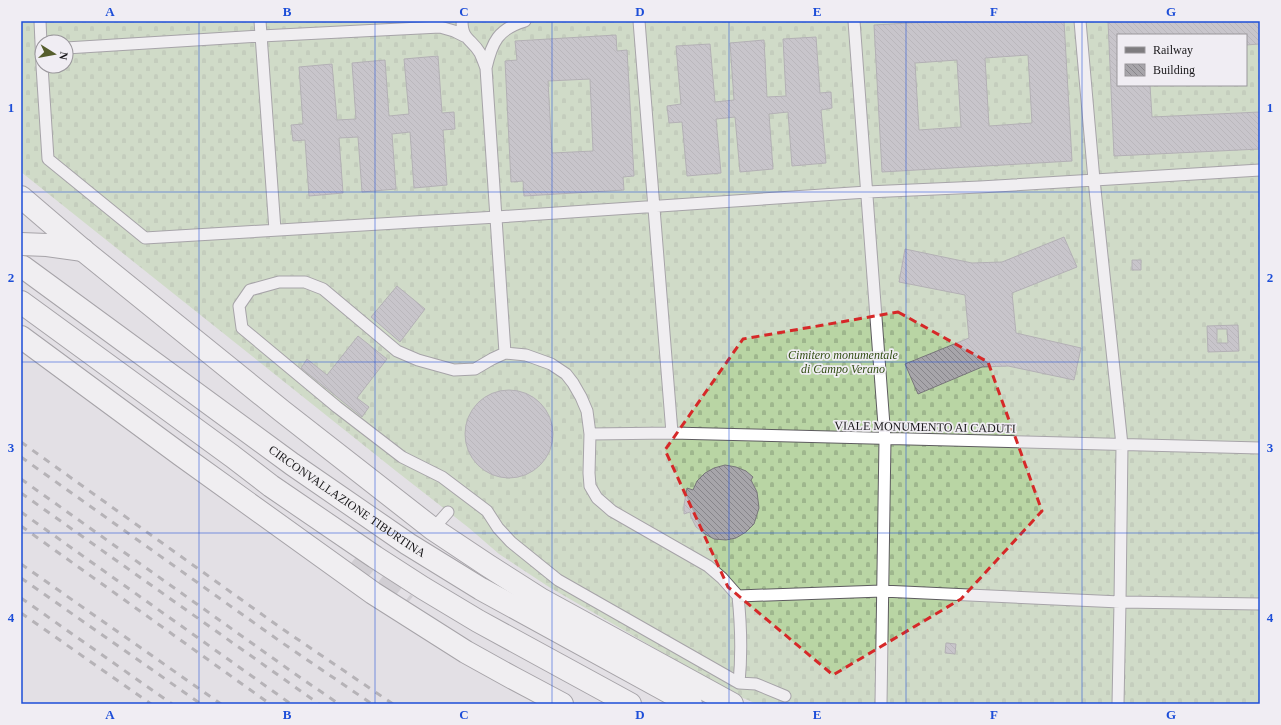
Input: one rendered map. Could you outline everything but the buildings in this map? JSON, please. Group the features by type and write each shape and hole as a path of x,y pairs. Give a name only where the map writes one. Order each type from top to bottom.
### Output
{"highway":[{"path":"21,197 84,251 282,411 433,529 493,570 542,600 732,704"},
{"path":"21,244 47,245 84,251"},
{"name":"CIRCONVALLAZIONE TIBURTINA","path":"23,267 292,464 408,544 487,593 691,704"},
{"path":"21,302 271,486 423,588 503,636 630,704"},
{"path":"21,337 182,456 373,593 466,652 562,704"},
{"path":"271,486 352,562"}],"lane":[{"path":"40,21 41,34"},
{"path":"260,21 275,230"},
{"path":"440,27 455,21"},
{"path":"462,21 462,30 480,52 486,68"},
{"path":"502,21 502,27 489,52 486,68 505,353"},
{"path":"74,48 440,27 454,31 483,45 497,37 511,26 525,21"},
{"path":"639,21 672,433"},
{"path":"854,21 884,439 881,704"},
{"path":"1080,21 1094,180 1122,445 1118,704"},
{"path":"43,74 48,159 145,238 496,217 867,192 980,187 1260,170"},
{"path":"739,683 742,659 741,621 738,596 722,578 708,566 612,511 597,498 590,486 590,434 587,410 578,392 566,374 551,364 539,359 526,355 505,353 475,369 454,370 418,360 398,351 323,289 305,282 279,282 250,290 239,306 242,328 337,407 402,457 442,477 487,512 498,528 511,542 558,580 739,683 756,684 785,696"},
{"name":"VIALE MONUMENTO AI CADUTI","path":"590,434 672,433 1260,448"},
{"path":"433,529 448,512"},
{"path":"738,596 882,591 1120,602 1260,604"}],"highlighted area":[{"path":"898,312 988,362 1042,511 961,599 833,675 728,587 665,450 743,339"}],"green space":[{"name":"Cimitero monumentale di Campo Verano","path":"21,21 1260,21 1260,704 757,704 736,695 549,587 499,554 469,528 21,172"}],"tunnel":[{"path":"352,562 406,605"}],"railway":[{"path":"21,442 281,628 393,704"},
{"path":"21,457 281,642 372,704"},
{"path":"21,479 339,704"},
{"path":"21,493 319,704"},
{"path":"21,512 291,704"},
{"path":"21,526 270,704"},
{"path":"21,564 221,704"},
{"path":"21,578 201,704"},
{"path":"21,598 172,704"},
{"path":"21,613 151,704"}]}
